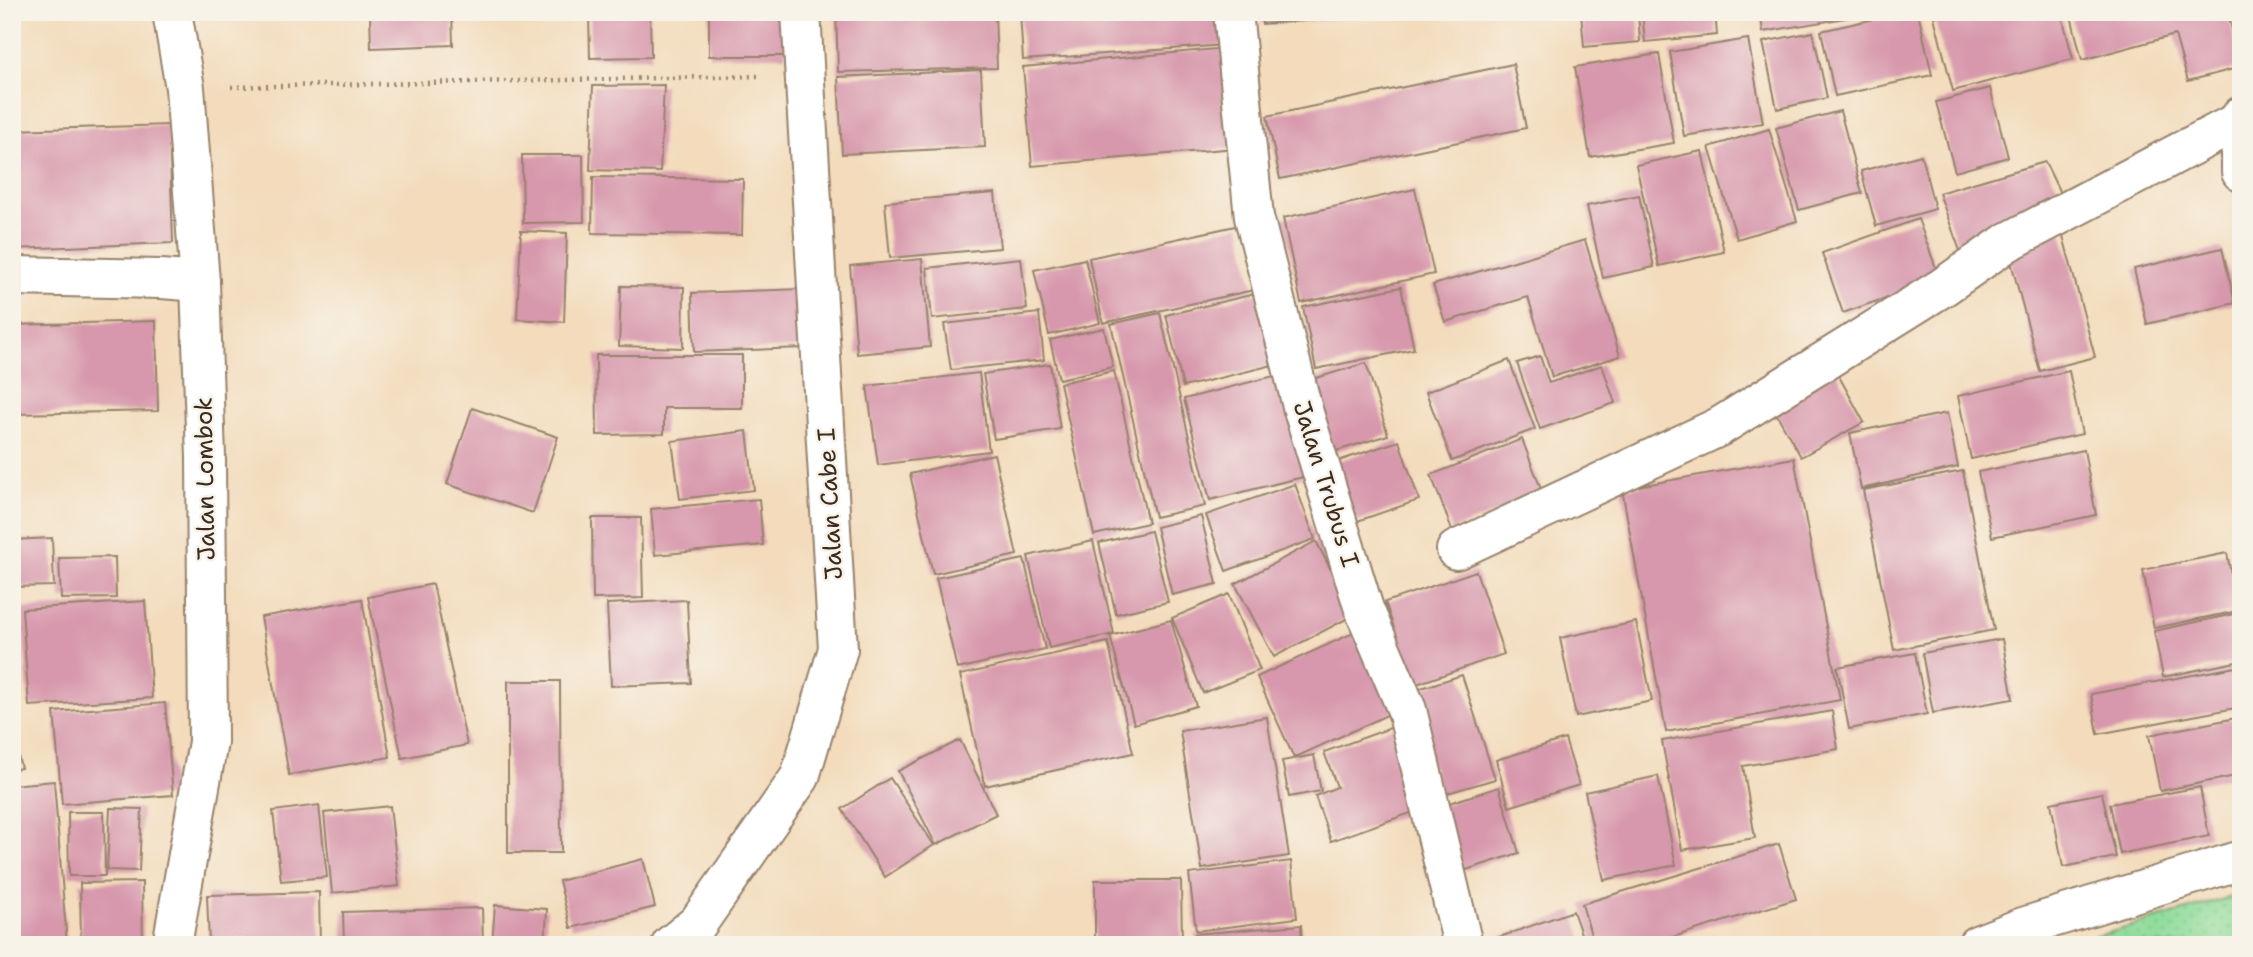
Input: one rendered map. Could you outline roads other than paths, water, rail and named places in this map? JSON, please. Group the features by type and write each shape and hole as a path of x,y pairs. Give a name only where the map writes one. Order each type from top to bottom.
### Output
{"street":[{"name":"Jalan Lombok","path":"172,12 185,88 200,282 206,458 208,742 172,945"},
{"name":"Jalan Cabe I","path":"671,945 698,923 800,777 838,649 801,12"},
{"name":"Jalan Trubus I","path":"1233,12 1254,217 1311,436 1364,609 1406,710 1463,945"},
{"path":"1456,550 1718,428 1943,287 2006,243 2240,118 2241,172"},
{"path":"12,276 200,282"},
{"path":"1977,945 2023,927 2241,860"}]}
